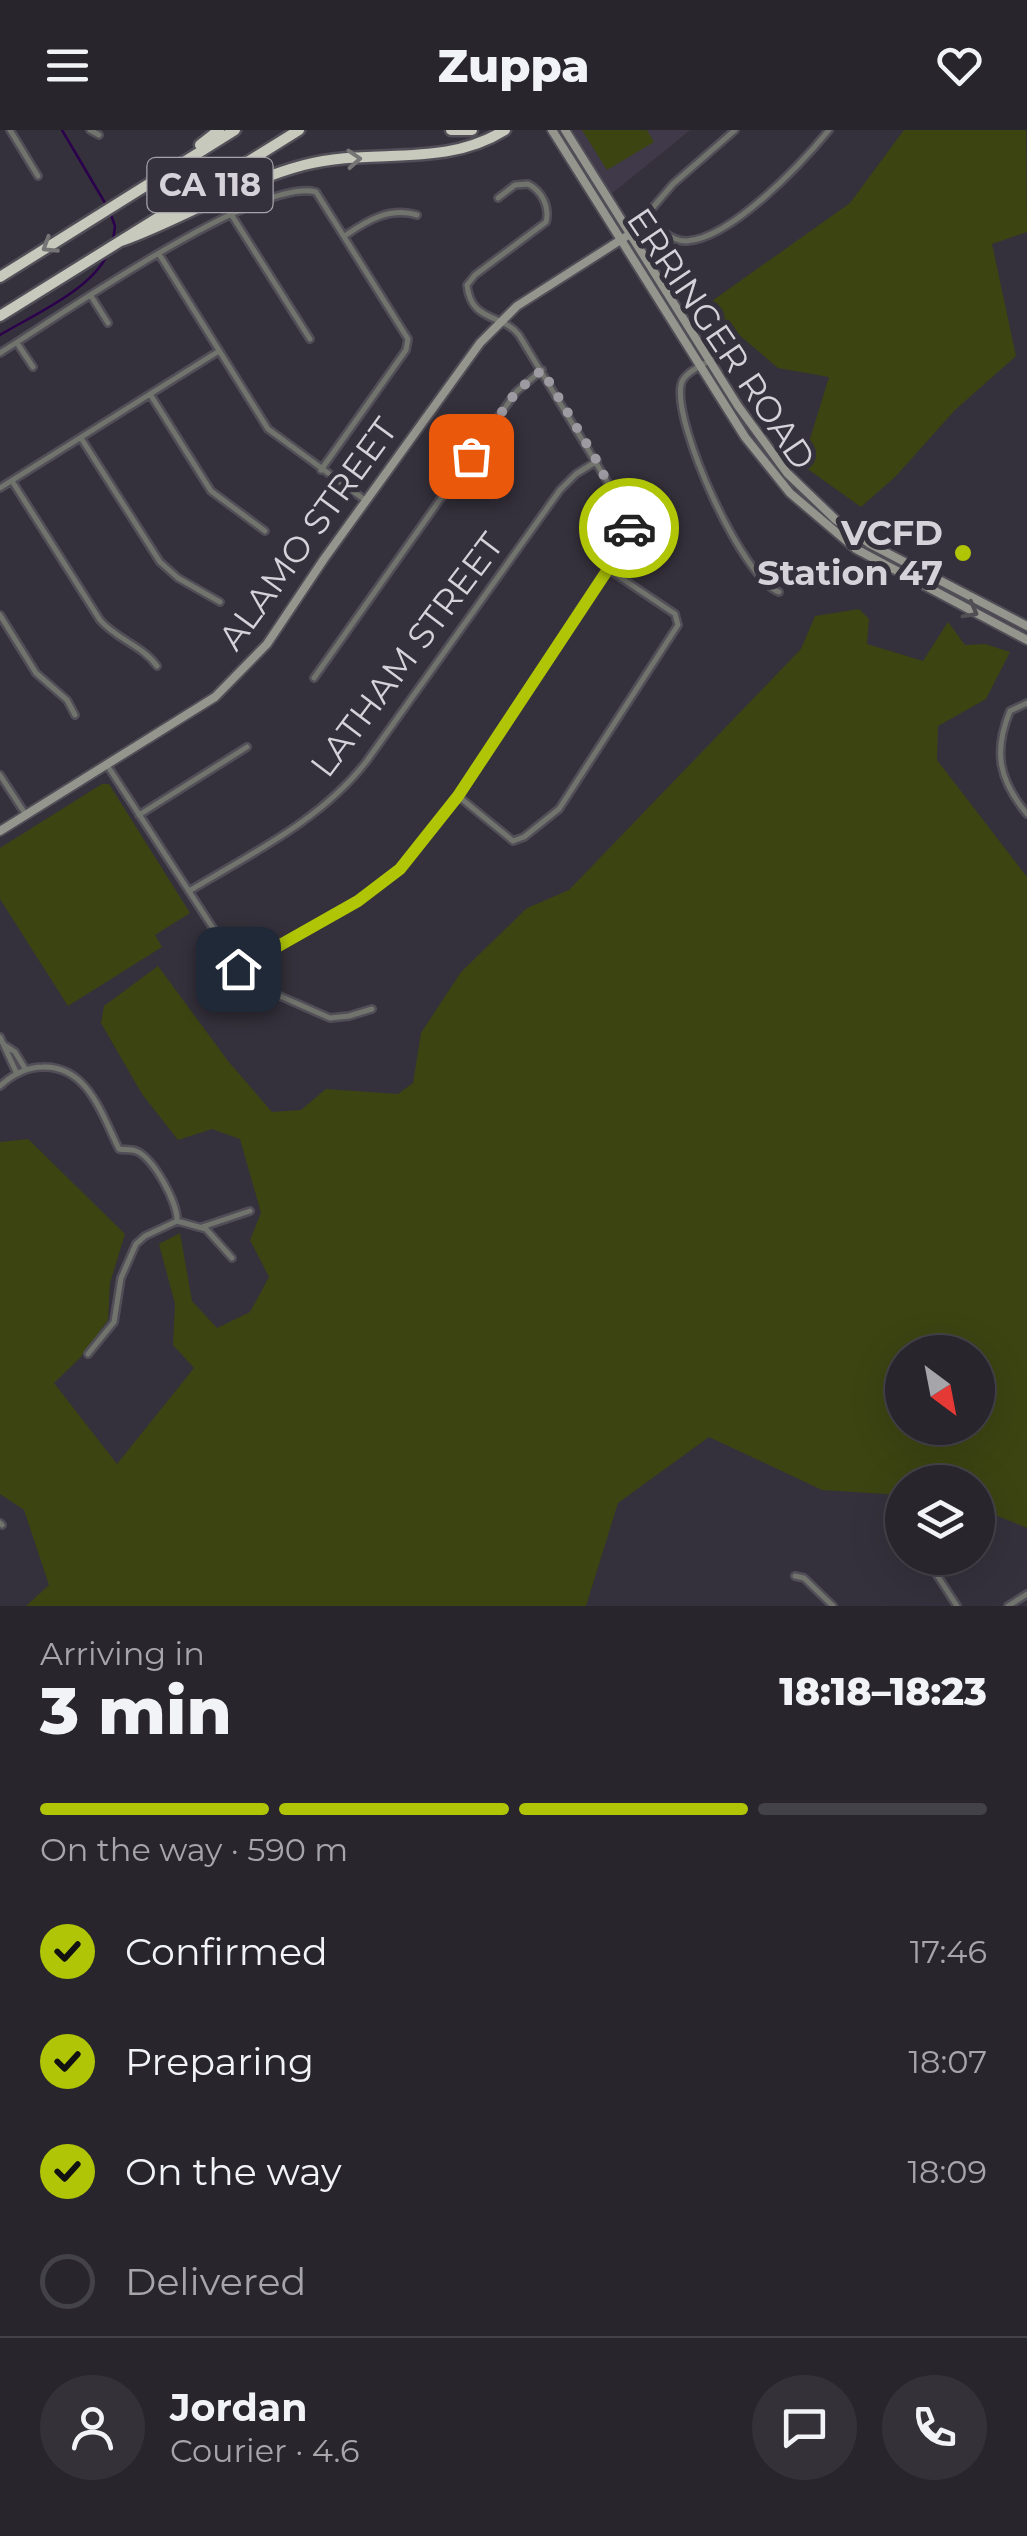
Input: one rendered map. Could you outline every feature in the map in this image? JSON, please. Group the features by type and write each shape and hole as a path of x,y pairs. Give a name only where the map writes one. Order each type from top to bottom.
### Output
{"highway":[{"path":"155,180 219,130"},
{"name":"CA 118","path":"0,277 235,130"},
{"name":"CA 118","path":"0,316 298,130"},
{"path":"452,130 472,130"},
{"path":"120,241 282,172 342,159 455,152 505,130"}],"main road":[{"name":"ERRINGER ROAD","path":"552,130 745,438 774,475 827,527 888,568 1027,640"},
{"name":"ERRINGER ROAD","path":"565,130 768,450 795,482 836,520 889,556 1027,626"},
{"name":"ALAMO STREET","path":"0,831 215,697 251,664 480,344 500,322 552,281 630,234"}],"street":[{"path":"10,130 38,176"},
{"path":"90,130 99,135"},
{"name":"ALAMO STREET","path":"630,234 651,220 674,184 734,130"},
{"path":"651,220 677,240 686,241 720,229 782,181 829,130"},
{"path":"238,969 386,882 424,842 628,539 630,530 597,461 542,370 514,328 478,311 468,295 467,285 474,275 542,227 548,214 538,192 528,184 515,185 498,198"},
{"path":"0,354 158,254 231,214 302,190 316,192 406,334 408,345 321,470"},
{"path":"231,214 310,339"},
{"path":"345,235 370,219 387,214 417,214"},
{"path":"158,254 268,429 366,502"},
{"path":"91,296 108,323"},
{"path":"17,342 33,367"},
{"path":"0,488 219,351"},
{"path":"710,360 688,374 680,388 692,452 744,556 764,584 779,592"},
{"path":"314,678 516,392 542,370"},
{"path":"150,394 211,492 265,531"},
{"path":"82,438 160,562 178,578 220,602"},
{"name":"LATHAM STREET","path":"189,891 298,826 342,791 560,490 597,461"},
{"path":"12,481 100,620 147,654 157,666"},
{"path":"458,796 513,840 524,837 564,802 678,625 675,614 608,569"},
{"path":"0,615 36,672 67,700 75,715"},
{"path":"1024,703 1010,711 998,754 1004,782 1027,814"},
{"path":"139,814 246,747"},
{"path":"107,764 238,969 254,987 321,1016 340,1018 372,1008"},
{"path":"0,775 26,815"},
{"path":"0,1037 26,1070"},
{"path":"6,1046 6,1055 16,1074"},
{"path":"0,1086 26,1070 63,1068 76,1076 90,1092 119,1149 142,1155 165,1185 175,1203 177,1221"},
{"path":"202,1228 250,1211"},
{"path":"88,1354 114,1322 121,1278 136,1244 146,1236 177,1221 202,1228 220,1241 232,1258"},
{"path":"937,1575 957,1606"},
{"path":"795,1576 804,1578 833,1606"},
{"path":"1008,1606 1027,1594"}],"shaded area":[{"path":"568,130 690,130 610,195"}],"green space":[{"path":"582,130 647,130 654,142 607,170"},
{"path":"904,130 1026,130 1027,232 992,244 1016,356 955,410 896,476 861,507 802,465 829,377 778,368 705,306 850,203"},
{"path":"859,609 869,619 867,644 923,661 948,622 965,645 985,644 1010,652 986,699 938,726 937,760 1027,877 1027,1528 995,1515 995,1465 885,1465 885,1494 822,1490 709,1437 618,1503 586,1606 26,1606 49,1585 24,1510 0,1494 0,1142 28,1139 125,1234 110,1283 108,1320 81,1357 54,1383 117,1464 194,1368 173,1345 175,1304 159,1244 180,1233 192,1301 217,1328 250,1312 269,1277 250,1240 261,1213 240,1139 212,1129 178,1140 142,1094 101,1023 104,1006 158,966 228,1061 272,1112 301,1110 326,1089 398,1094 413,1083 421,1033 461,972 527,908 569,890 801,649 815,616"},
{"path":"102,784 109,784 190,913 155,935 162,947 68,1006 0,899 0,848"}],"waterway":[{"path":"62,130 108,208"},
{"path":"111,215 115,226 113,241"},
{"path":"0,335 76,289 108,253"}],"way so far":[{"path":"471,456 516,392 542,370 597,461 629,528"}],"place":[{"name":"VCFD Station 47","path":"963,553"}],"route":[{"path":"238,969 358,901 407,862 458,796 628,539 629,528"}]}
